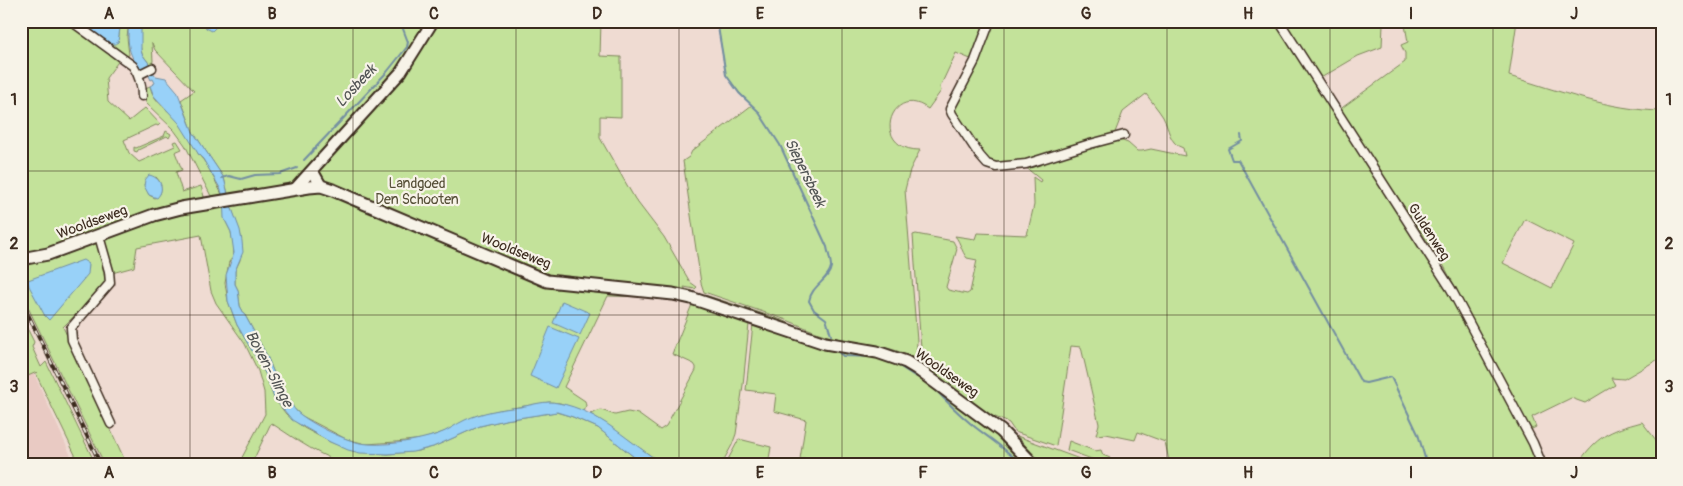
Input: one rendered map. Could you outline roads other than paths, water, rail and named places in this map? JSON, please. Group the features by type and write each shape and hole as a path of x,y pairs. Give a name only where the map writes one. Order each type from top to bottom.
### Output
{"main road":[{"name":"Wooldseweg","path":"21,259 48,254 172,210 295,188 321,186 547,281 674,294 825,343 877,352 898,358 916,368 1001,432 1034,465"}],"street":[{"path":"71,21 141,74 142,96"},
{"path":"295,188 401,72 433,21"},
{"path":"990,21 975,61 950,109 983,161 996,166 1026,164 1124,135"},
{"name":"Guldenweg","path":"1279,21 1451,289 1542,465"},
{"path":"141,74 152,68"},
{"path":"312,170 321,186"},
{"path":"99,236 109,271 110,283 71,328 72,340 111,424"}],"water":[{"path":"80,21 97,21 112,27 115,21 121,21 118,42 111,44"},
{"path":"129,21 141,21 141,50 151,66 143,70 134,60 129,48"},
{"path":"203,21 224,22 212,31 206,28"},
{"name":"Boven-Slinge","path":"151,70 156,76 166,78 177,91 193,132 224,178 242,241 243,252 235,271 235,284 238,290 240,306 267,356 279,386 297,412 329,432 353,441 369,444 389,444 438,434 465,420 485,413 553,402 573,407 601,420 665,465 644,465 598,428 557,412 480,426 433,447 413,452 388,454 360,453 348,450 292,420 274,398 265,373 237,325 228,301 226,275 234,253 231,232 224,218 223,196 220,188 179,123 154,96 150,86 155,83 147,72"},
{"path":"149,175 159,181 161,191 157,198 149,195 144,186 145,180"},
{"path":"83,260 89,264 88,274 49,320 29,286 28,280"},
{"path":"562,301 590,313 580,335 553,323"},
{"path":"550,327 579,339 556,388 530,376"}],"waterway":[{"name":"Losbeek","path":"304,160 387,72 407,47 408,42 400,21"},
{"name":"Siepersbeek","path":"717,21 726,75 739,93 758,111 780,145 827,247 831,264 830,272 813,291 809,301 814,310 826,319 831,335"},
{"path":"1241,135 1242,141 1228,149 1232,160 1238,160 1361,382 1366,383 1391,377 1418,434 1427,465"},
{"name":"Losbeek","path":"222,178 229,176 241,179 255,175 280,174 297,168"},
{"name":"Siepersbeek","path":"837,351 843,356 875,357"},
{"name":"Siepersbeek","path":"896,364 922,379"},
{"name":"Siepersbeek","path":"934,388 965,419 1003,448 1021,465"}],"railway":[{"path":"21,300 101,465"}],"park label":[{"name":"Landgoed Den Schooten","path":"417,192"}]}
